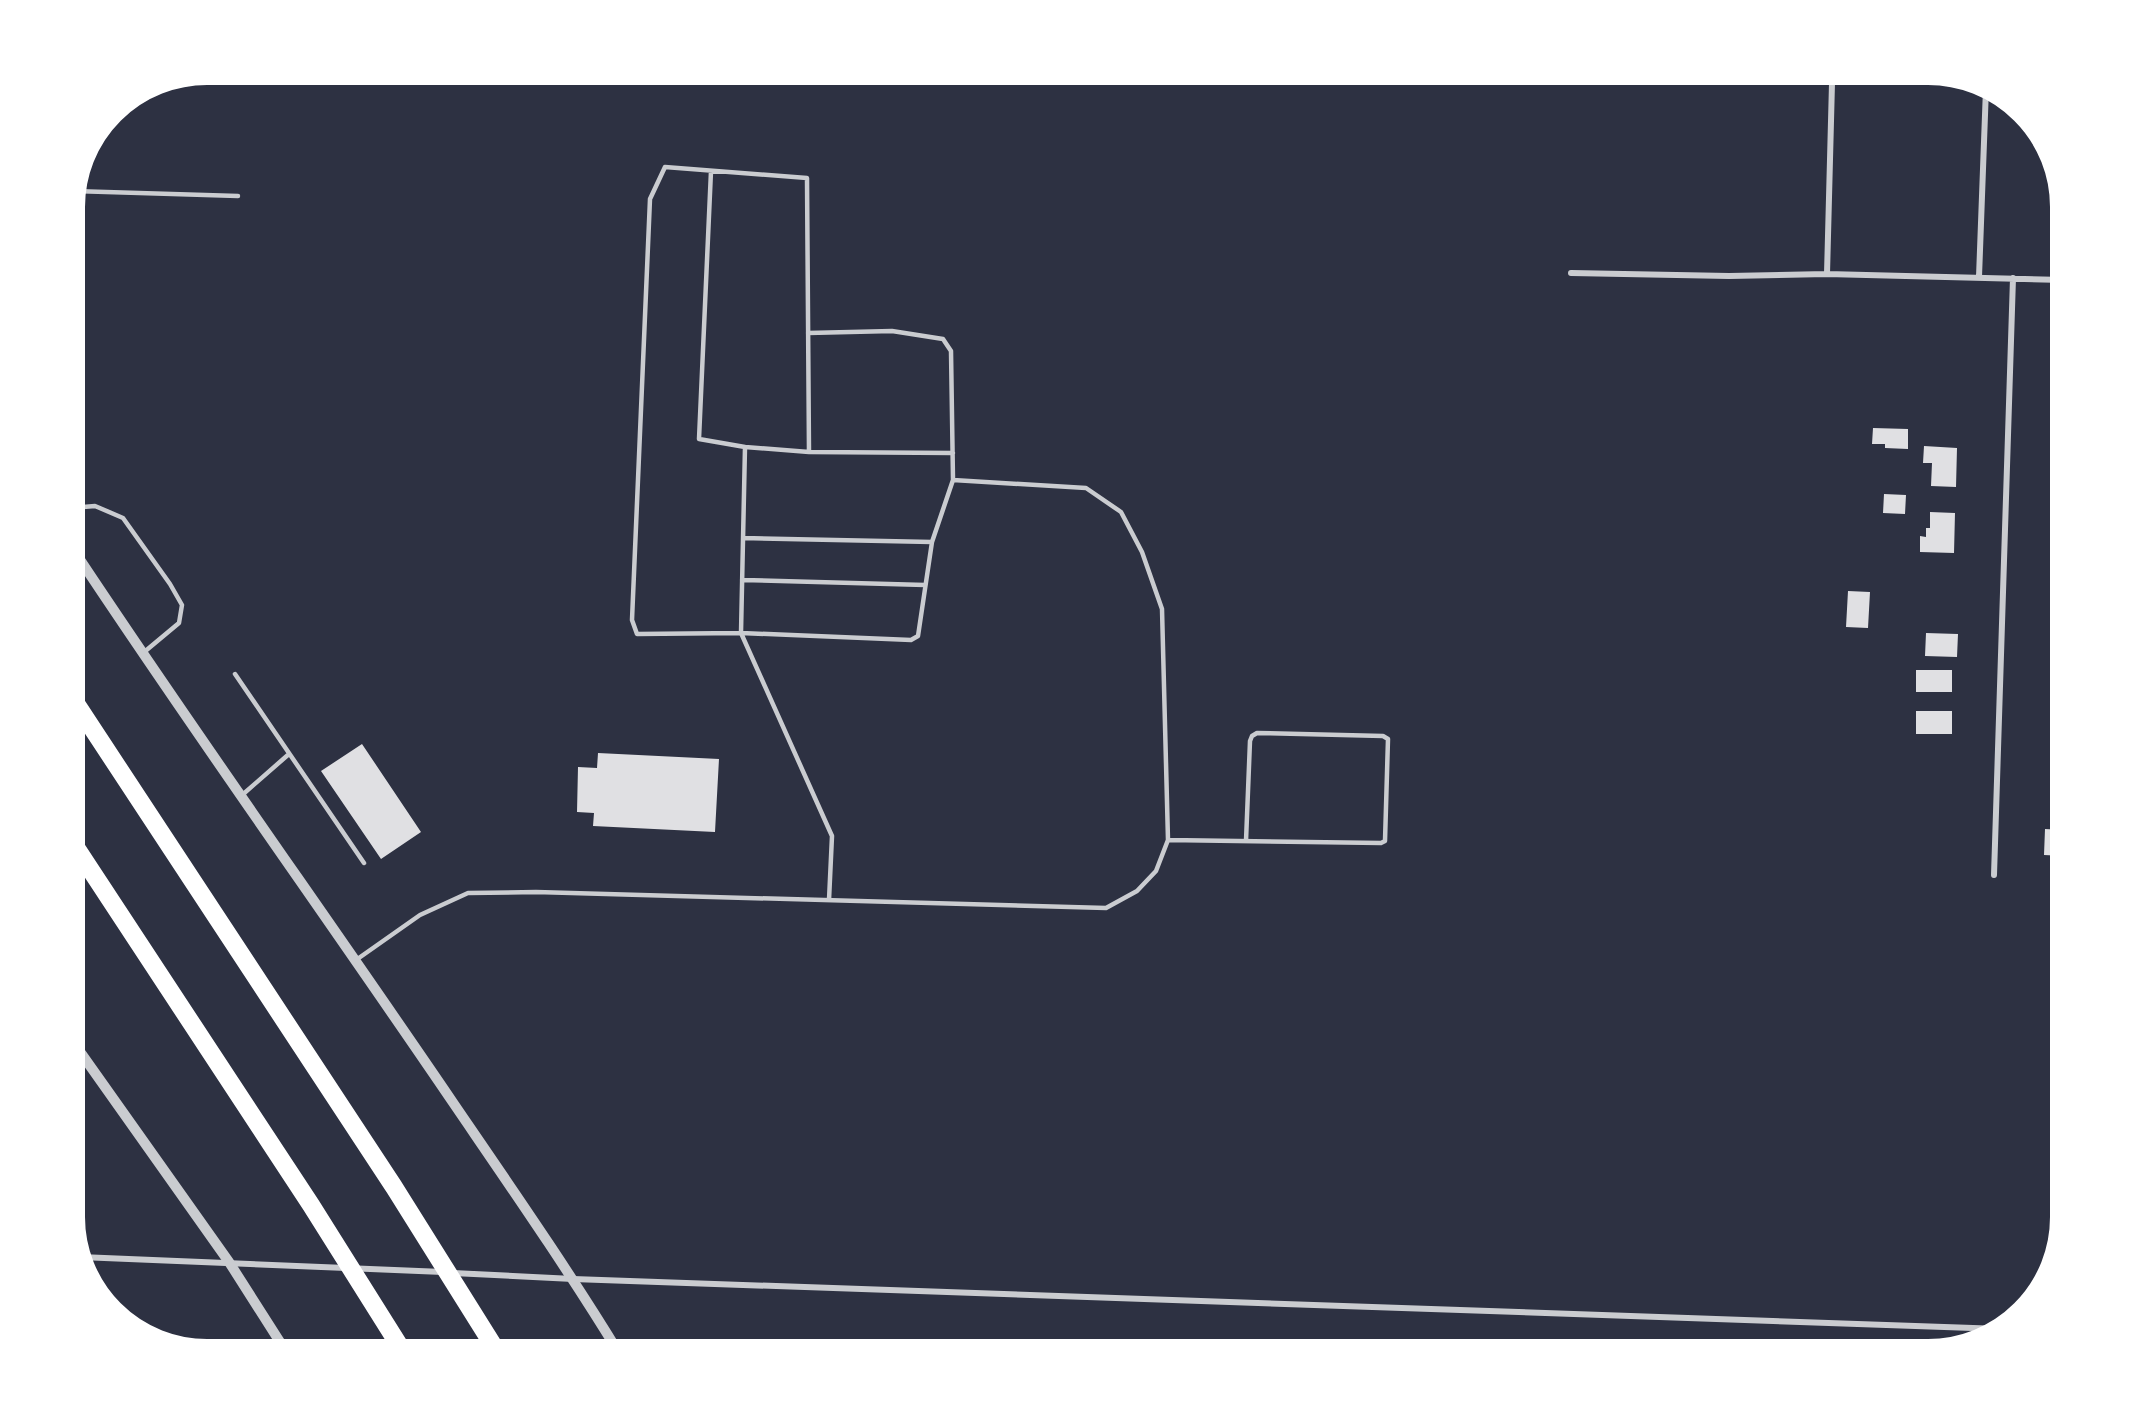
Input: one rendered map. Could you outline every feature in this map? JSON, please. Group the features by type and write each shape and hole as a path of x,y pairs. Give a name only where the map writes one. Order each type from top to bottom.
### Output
{"highway":[{"path":"81,711 394,1187 492,1343"},
{"path":"81,855 311,1205 397,1343"}],"street":[{"path":"1827,274 1832,83"},
{"path":"1979,277 1986,95"},
{"path":"1570,273 1729,276 1827,274 2054,280"},
{"path":"1994,875 2013,278"},
{"path":"81,561 142,654 356,960 573,1279 613,1343"},
{"path":"81,1054 229,1262 281,1343"},
{"path":"88,1257 573,1279 1987,1328"}],"lane":[{"path":"808,333 892,330 944,339 951,351 953,480 932,542 918,636 911,640 741,633 638,634 632,620 650,199 665,167 807,178 808,333 809,452"},
{"path":"711,171 699,439 745,447 809,452 953,453"},
{"path":"82,190 238,196"},
{"path":"745,447 741,633 832,836 829,900"},
{"path":"356,960 420,915 468,893 536,892 1106,908 1137,891 1156,871 1168,840 1162,609 1142,552 1121,512 1086,488 953,480"},
{"path":"81,507 95,506 123,518 170,584 182,605 179,623 142,654"},
{"path":"743,538 932,542"},
{"path":"742,580 925,585"},
{"path":"235,674 364,863"},
{"path":"1168,840 1381,843 1385,841 1388,739 1383,736 1257,733 1252,736 1246,841"},
{"path":"241,796 289,754"}],"building":[{"path":"1873,428 1908,429 1908,449 1885,448 1885,444 1872,444"},
{"path":"1924,446 1957,448 1956,487 1931,486 1932,463 1923,463"},
{"path":"2053,447 2054,447 2054,470 2052,470"},
{"path":"1884,494 1906,495 1905,514 1883,513"},
{"path":"1930,512 1955,513 1954,553 1920,552 1920,536 1926,537 1926,528 1930,528"},
{"path":"1848,591 1870,592 1868,628 1846,627"},
{"path":"1926,633 1958,634 1957,657 1925,656"},
{"path":"1916,670 1952,670 1952,692 1916,692"},
{"path":"1916,711 1952,711 1952,734 1916,734"},
{"path":"362,744 421,832 381,859 321,771"},
{"path":"2053,746 2054,787 2051,787"},
{"path":"598,753 719,759 715,832 593,826 594,813 577,812 578,767 597,768"},
{"path":"2045,829 2054,829 2054,856 2044,855"}]}
